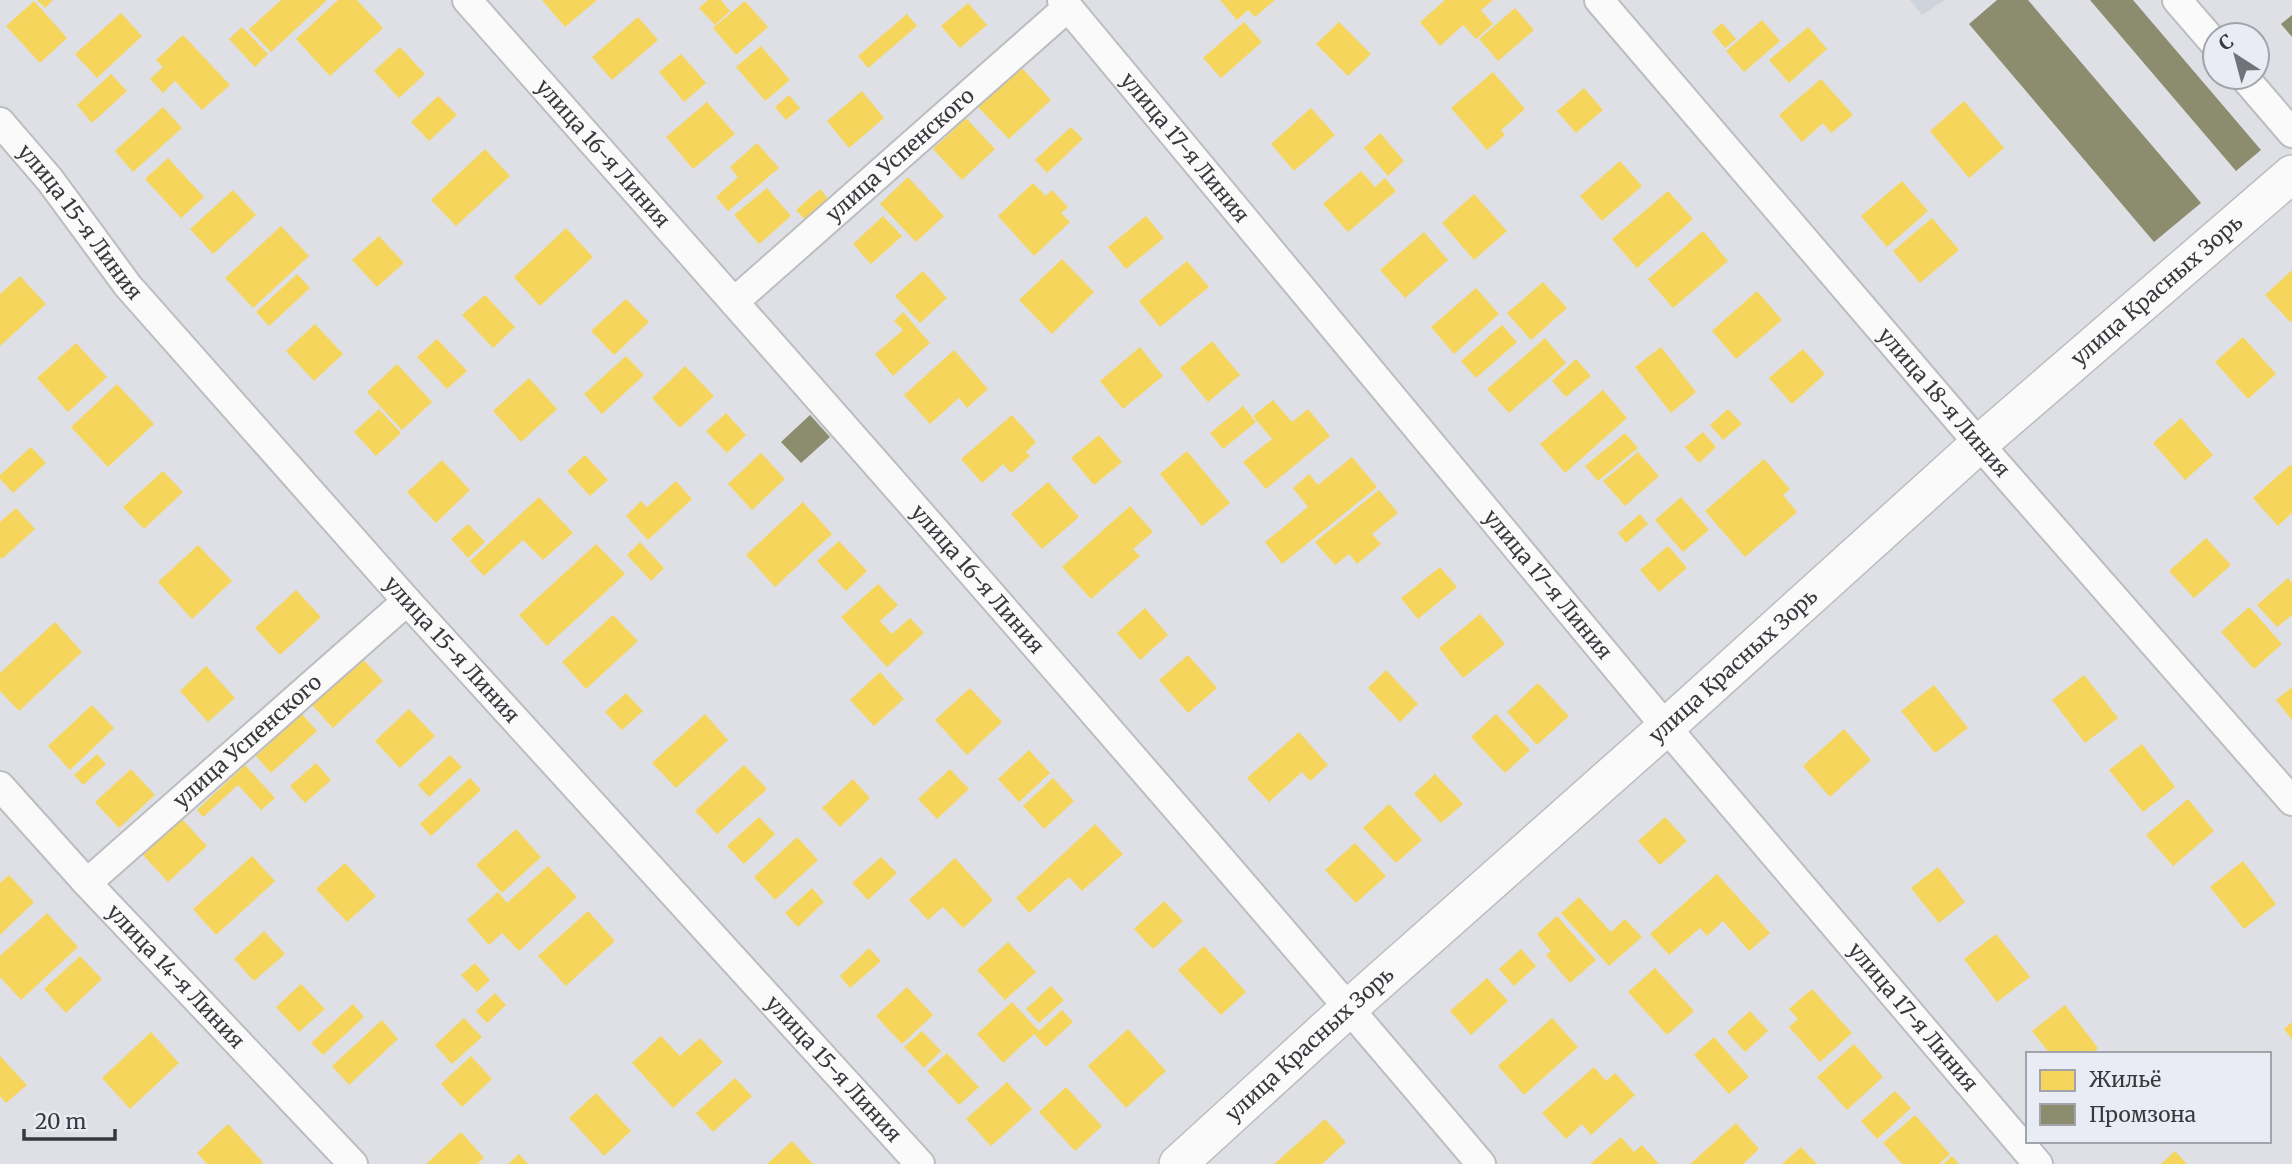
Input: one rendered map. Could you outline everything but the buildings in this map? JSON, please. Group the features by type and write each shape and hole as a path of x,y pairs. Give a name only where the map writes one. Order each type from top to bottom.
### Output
{"street":[{"name":"улица 16-я Линия","path":"467,0 734,302 1349,1008 1481,1164"},
{"name":"улица 18-я Линия","path":"1599,0 1979,444 2292,801"},
{"path":"2177,0 2201,28"},
{"name":"улица Успенского","path":"734,302 1065,4"},
{"name":"улица 17-я Линия","path":"1065,4 1666,727 2038,1164"},
{"path":"2256,91 2292,133"},
{"name":"улица 15-я Линия","path":"0,122 50,180 128,286 407,601 919,1164"},
{"name":"улица Красных Зорь","path":"1178,1164 1979,444 2292,174"},
{"name":"улица Успенского","path":"87,883 407,601"},
{"name":"улица 14-я Линия","path":"0,786 87,883 353,1164"}],"shaded area":[{"path":"1910,0 1945,0 1922,15"}]}
